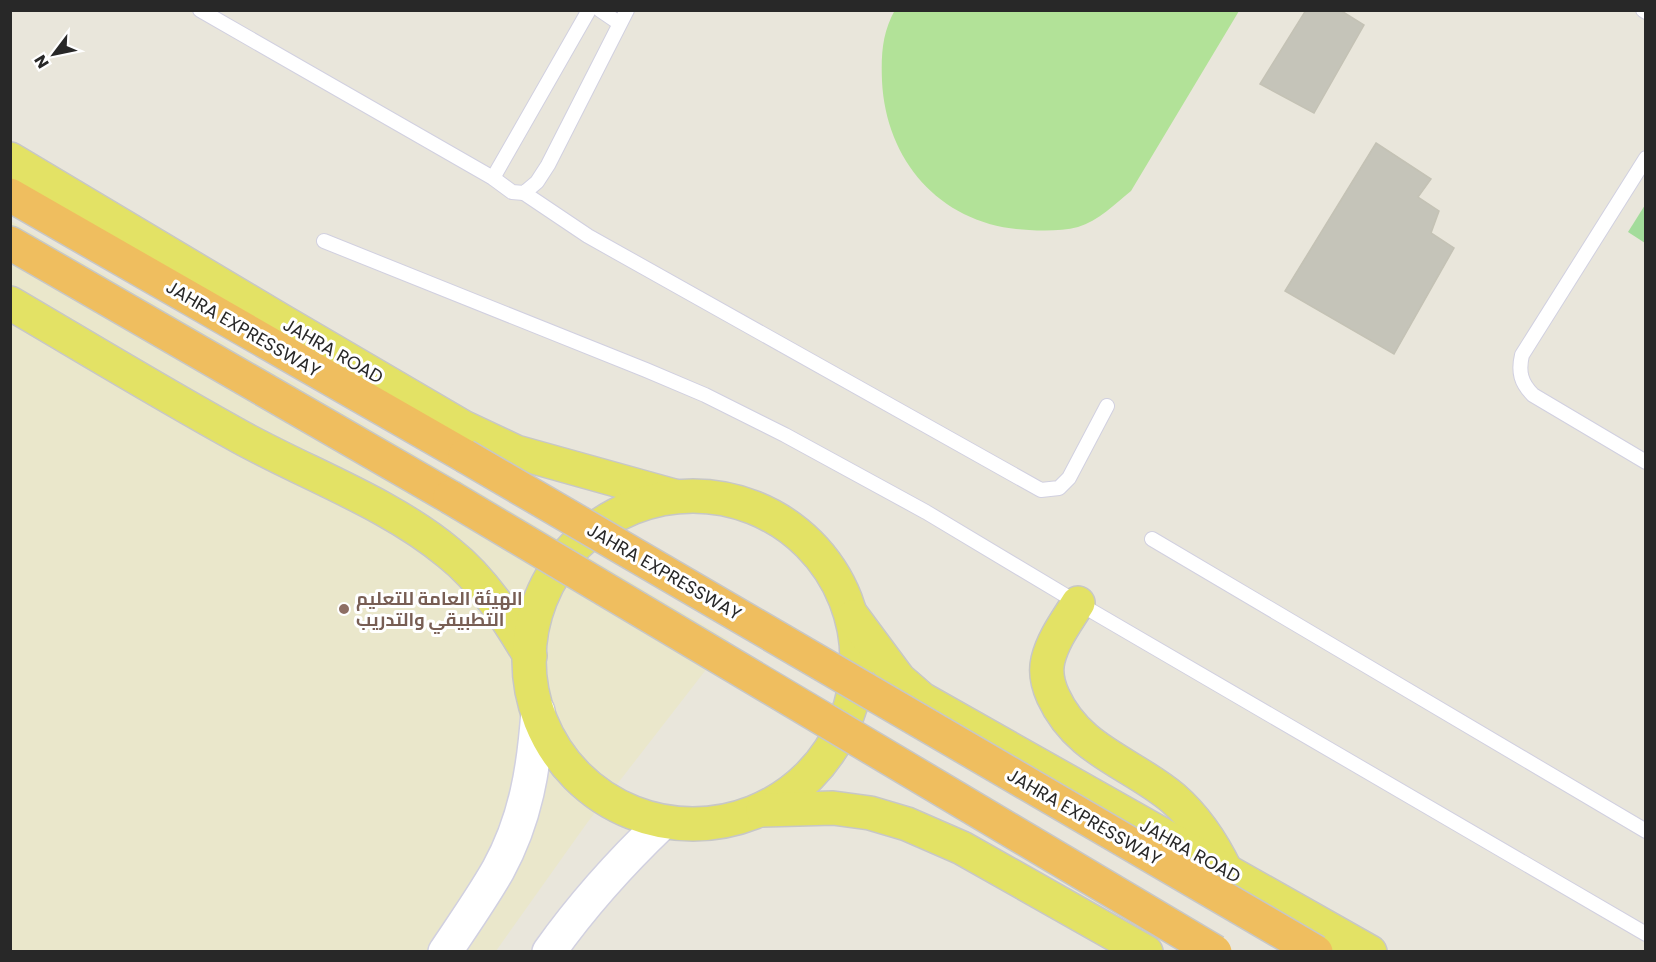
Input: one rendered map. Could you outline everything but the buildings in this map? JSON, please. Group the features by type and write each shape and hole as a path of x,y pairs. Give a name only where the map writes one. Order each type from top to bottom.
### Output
{"highway":[{"name":"JAHRA EXPRESSWAY","path":"10,195 1316,951"},
{"path":"10,243 440,491 1215,951"}],"main road":[{"name":"JAHRA ROAD","path":"10,159 463,427 516,452 676,497"},
{"path":"10,303 236,435 412,525 451,554 483,587 508,619 530,656"},
{"path":"676,497 718,499 750,507 794,531 813,548 828,568 841,589 850,613 856,639 857,665 848,716 837,740 823,762 784,798 738,819 688,825 663,822 616,805 576,775 548,734 538,711 532,684 530,656 532,630 539,604 555,573 582,539 603,523 650,502 676,497"},
{"path":"1078,603 1054,642 1047,662 1048,685 1058,706 1086,741 1155,784 1190,814 1216,851 1226,871"},
{"name":"JAHRA ROAD","path":"850,613 899,679 922,699 1370,951"},
{"path":"761,810 833,808 870,813 907,824 962,848 1146,951"}],"street":[{"path":"445,951 498,869 515,833 534,762 538,711"},
{"path":"549,951 576,913 630,853 663,822"}],"lane":[{"path":"200,10 493,178 512,192 524,193 588,236 1041,490 1059,488 1069,478 1107,406"},
{"path":"493,178 589,10"},
{"path":"600,10 620,23"},
{"path":"524,193 537,182 548,165 627,10"},
{"path":"1646,159 1522,355 1519,366 1520,377 1525,387 1533,395 1646,462"},
{"path":"324,241 705,395 785,435 926,512 1646,934"},
{"path":"1152,539 1646,831"}],"shaded area":[{"name":"الهيئة العامة للتعليم التطبيقي والتدريب","path":"11,221 303,388 729,640 587,823 496,951 11,952"}],"green space":[{"path":"895,10 1239,11 1131,191 1092,221 1072,228 1047,231 998,226 971,217 946,203 925,186 908,164 895,139 886,111 882,81 883,44 887,27"},
{"path":"1645,205 1645,243 1628,232"}],"place":[{"name":"الهيئة العامة للتعليم التطبيقي والتدريب","path":"344,609"}]}
